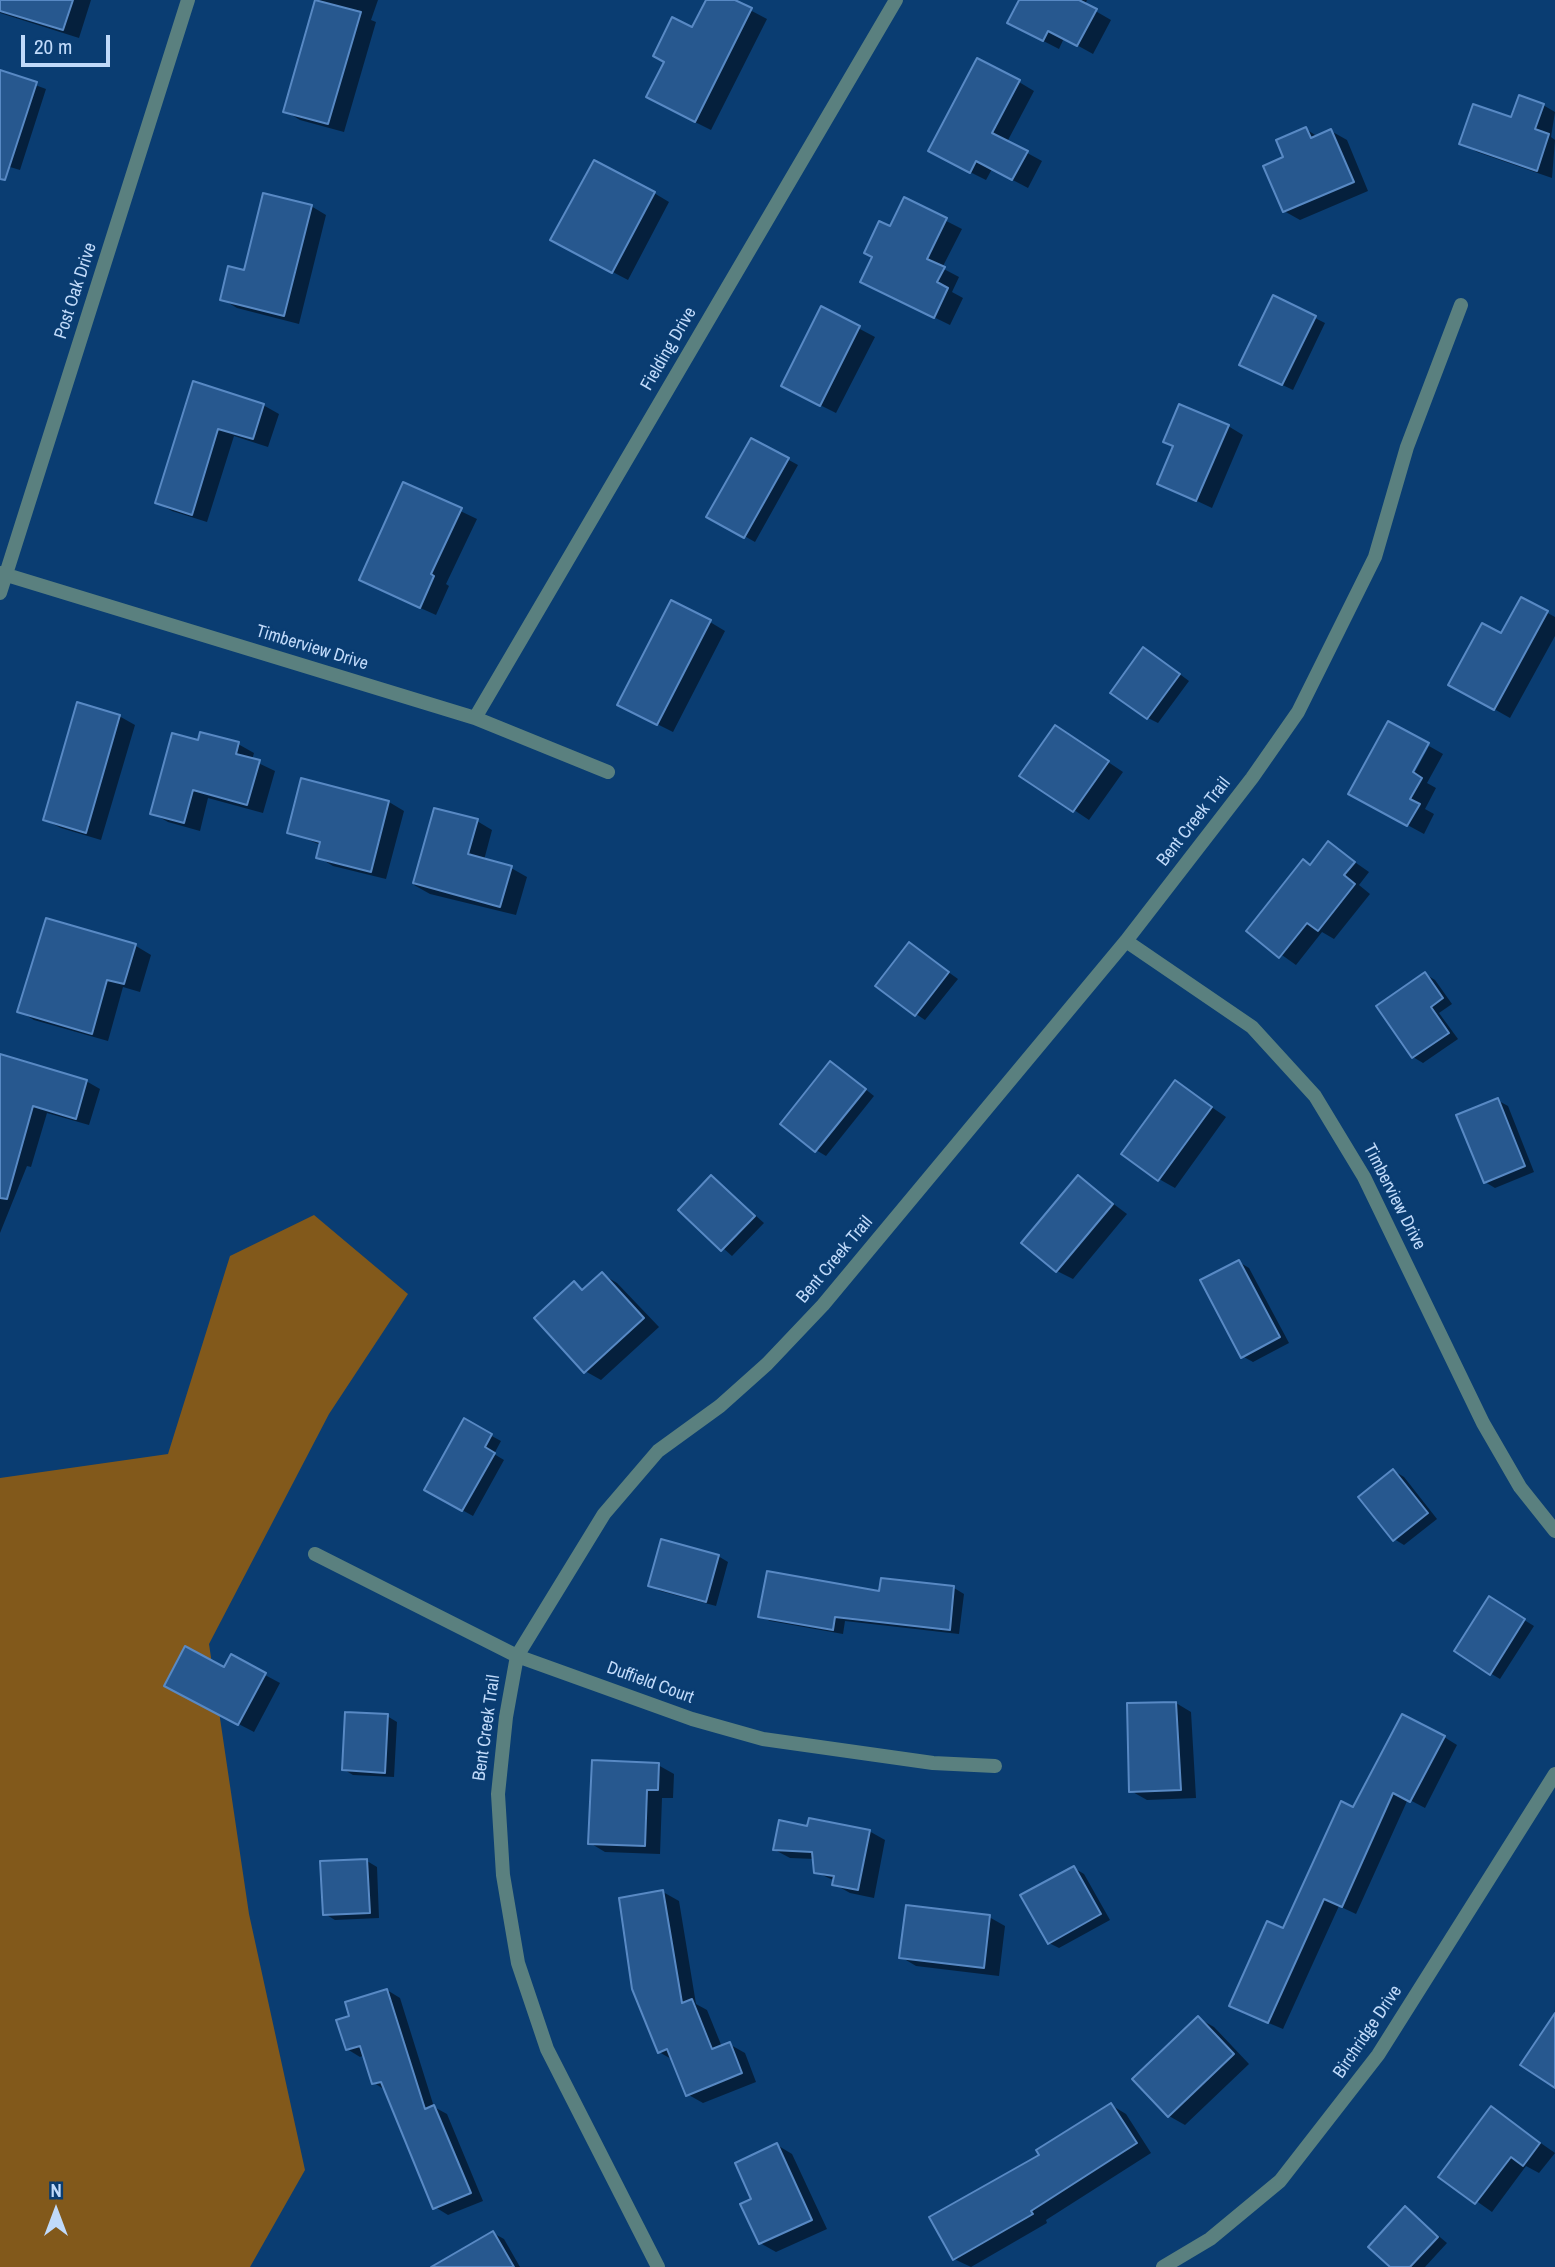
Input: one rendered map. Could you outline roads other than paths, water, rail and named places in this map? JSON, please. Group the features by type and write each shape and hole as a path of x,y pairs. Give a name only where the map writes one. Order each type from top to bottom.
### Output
{"street":[{"name":"Post Oak Drive","path":"0,593 3,574 188,0"},
{"name":"Fielding Drive","path":"475,718 896,0"},
{"name":"Bent Creek Trail","path":"658,2267 547,2049 518,1964 503,1875 498,1794 506,1717 517,1656 613,1504 658,1451 720,1406 767,1364 823,1305 1126,941 1252,778 1298,712 1375,557 1407,447 1461,305"},
{"name":"Timberview Drive","path":"3,574 475,718 608,772"},
{"name":"Timberview Drive","path":"1126,941 1251,1027 1315,1096 1364,1177 1483,1423 1520,1487 1555,1531"},
{"name":"Duffield Court","path":"315,1554 517,1656 692,1719 763,1739 933,1763 995,1766"},
{"name":"Birchridge Drive","path":"1163,2267 1210,2239 1280,2181 1378,2055 1555,1774"}]}
